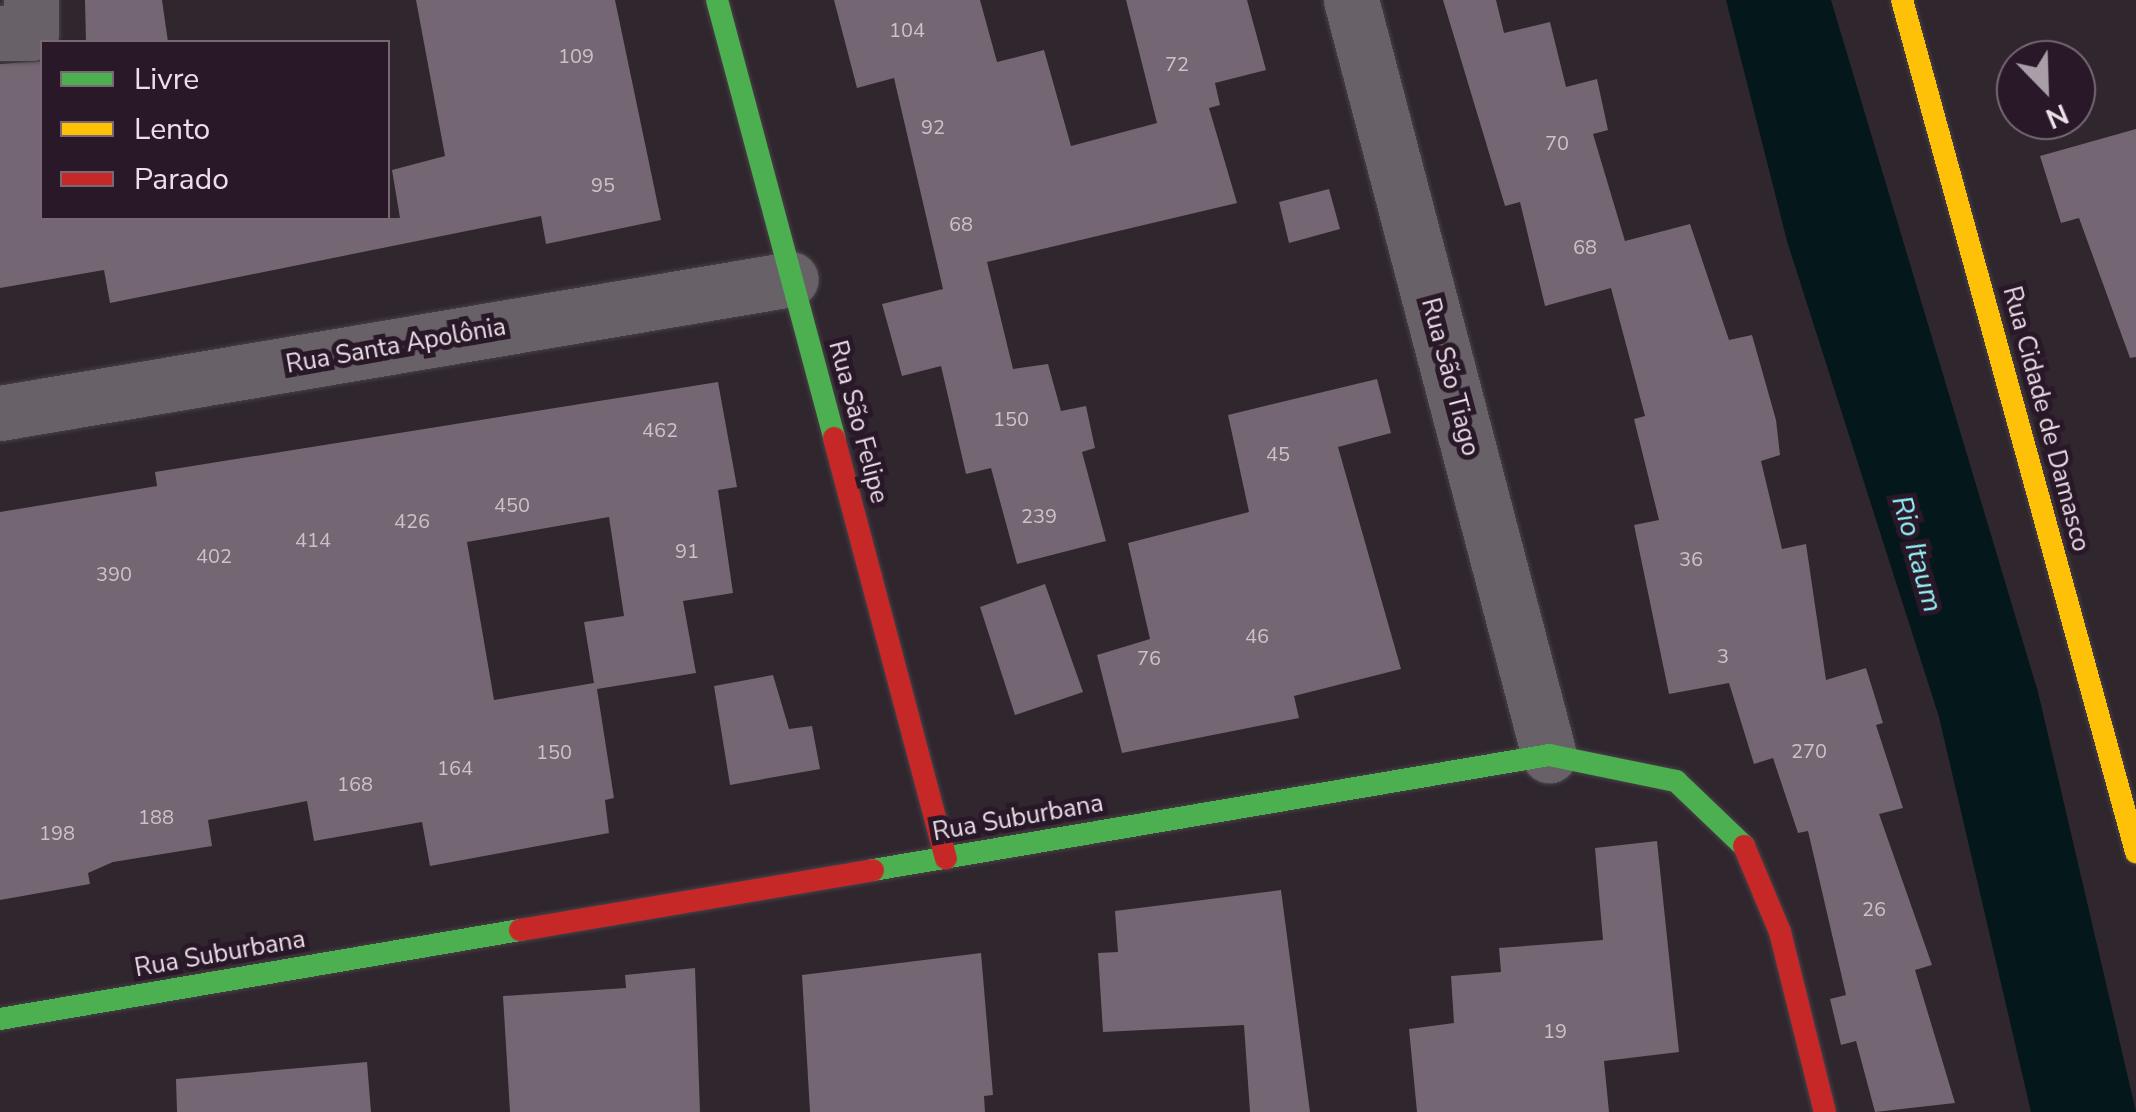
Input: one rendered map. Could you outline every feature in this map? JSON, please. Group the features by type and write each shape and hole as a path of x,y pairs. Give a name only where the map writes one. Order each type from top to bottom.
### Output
{"street":[{"path":"0,34 31,33 31,0"},
{"name":"Rua São Felipe","path":"717,0 946,858"},
{"name":"Rua São Tiago","path":"1351,0 1549,755"},
{"name":"Rua Cidade de Damasco","path":"1902,0 2136,852"},
{"name":"Rua Santa Apolônia","path":"0,413 791,279"},
{"name":"Rua Suburbana","path":"0,1020 1549,755 1676,781 1741,839 1780,932 1825,1112"}],"water":[{"name":"Rio Itaum","path":"1726,0 1831,0 2038,692 2136,1112 2031,1112 1939,717 1787,241"}],"building":[{"path":"85,0 162,0 168,40 86,40"},
{"path":"416,0 615,0 661,220 546,244 541,216 110,303 104,270 0,288 0,64 40,61 40,220 390,220 400,218 392,170 445,156"},
{"path":"834,0 980,0 997,62 1044,50 1071,146 1157,123 1126,0 1247,0 1266,70 1215,83 1220,105 1209,108 1237,203 987,262 1013,369 1048,364 1061,411 1086,406 1095,448 1082,452 1106,541 1017,564 991,468 966,474 941,366 902,376 882,304 943,289 894,78 857,88"},
{"path":"1443,0 1496,0 1504,33 1550,22 1566,87 1597,79 1608,130 1593,134 1625,241 1690,224 1729,340 1752,335 1776,420 1780,455 1761,461 1782,549 1806,544 1826,680 1866,668 1883,723 1876,725 1903,808 1879,814 1932,965 1915,970 1955,1103 1875,1112 1856,1041 1841,1045 1830,999 1846,995 1808,831 1798,833 1773,758 1754,764 1729,683 1669,694 1634,525 1659,520 1634,419 1645,416 1611,288 1545,306 1520,202 1505,206"},
{"path":"2136,129 2136,357 2130,358 2079,218 2061,223 2040,156"},
{"path":"1329,189 1340,229 1289,243 1279,202"},
{"path":"1377,379 1391,433 1338,447 1401,669 1294,696 1299,718 1122,753 1097,655 1150,639 1128,543 1249,512 1228,415"},
{"path":"718,382 737,487 718,490 733,593 683,601 696,673 597,689 614,798 605,800 609,833 430,866 422,822 314,841 307,801 208,820 212,846 113,862 88,873 90,884 0,900 0,512 157,486 155,472","holes":["609,517 624,616 584,622 594,683 494,700 467,542"]},
{"path":"1045,584 1083,692 1015,715 980,607"},
{"path":"773,675 789,729 812,726 820,769 730,785 714,686"},
{"path":"1657,841 1679,1052 1604,1061 1609,1112 1417,1112 1409,1029 1454,1023 1451,976 1501,972 1499,948 1603,940 1595,848"},
{"path":"1281,890 1310,1112 1250,1112 1244,1025 1103,1032 1098,953 1118,952 1115,911"},
{"path":"981,953 993,1095 984,1096 985,1112 810,1112 802,975"},
{"path":"695,968 700,1112 510,1112 503,996 626,988 625,975"},
{"path":"367,1062 371,1112 177,1112 176,1079"}],"traffic: fast":[{"path":"717,0 834,438"},
{"path":"873,870 1549,755 1676,781 1744,846"},
{"path":"0,1019 520,930"}],"traffic: slow":[{"path":"1902,0 2136,852"}],"traffic: jam":[{"path":"834,438 946,858"},
{"path":"1744,846 1780,932 1825,1112"},
{"path":"520,930 873,870"}]}
